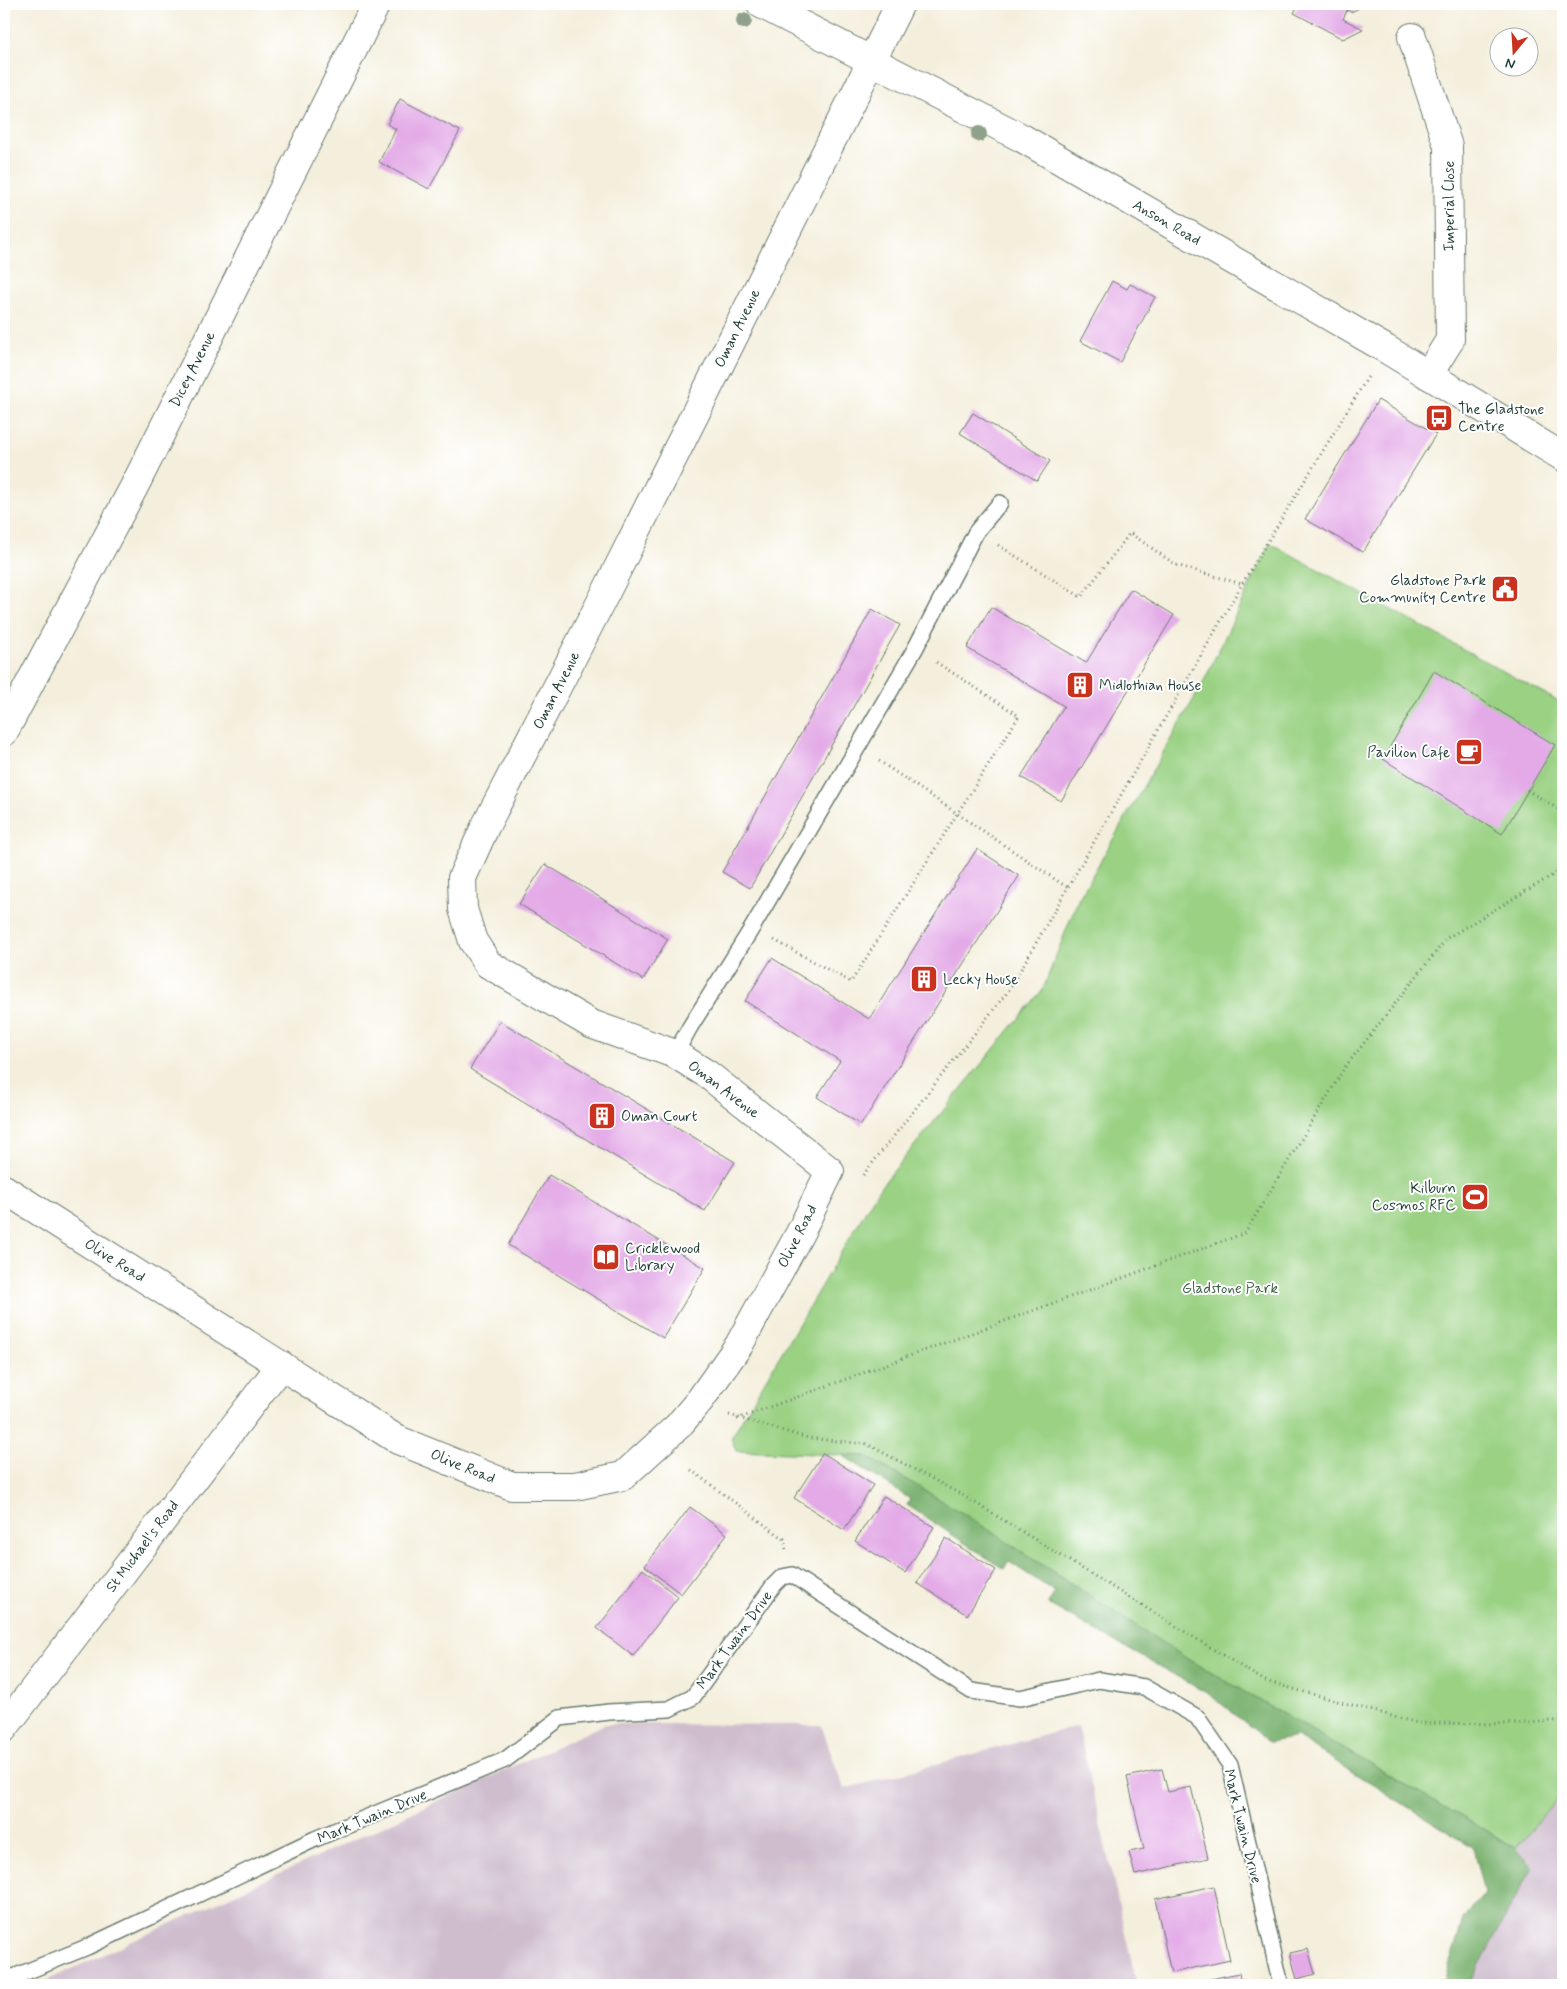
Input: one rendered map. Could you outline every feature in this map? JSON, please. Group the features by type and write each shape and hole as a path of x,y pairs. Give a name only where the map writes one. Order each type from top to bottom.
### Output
{"street":[{"name":"Dicey Avenue","path":"4,732 138,478 376,4"},
{"name":"Anson Road","path":"761,4 1022,138 1428,375 1563,457"},
{"name":"Oman Avenue","path":"830,1171 707,1074 675,1054 591,1024 488,964 473,941 464,909 462,878 485,827 605,594 900,4"},
{"name":"Imperial Close","path":"1412,37 1448,146 1450,340 1428,375"},
{"name":"Olive Road","path":"4,1189 398,1440 512,1486 576,1486 622,1476 678,1426 700,1400 739,1345 800,1233 830,1171"},
{"name":"St Michael's Road","path":"4,1728 281,1365"}],"lane":[{"path":"675,1054 752,928 915,649 976,532 1000,503"},
{"name":"Mark Twain Drive","path":"4,1981 87,1947 315,1839 505,1760 560,1718 609,1712 669,1709 693,1696 774,1585 782,1577 792,1575 971,1691 1020,1698 1099,1680 1144,1686 1197,1717 1230,1764 1282,1985"}],"path":[{"path":"858,1182 1008,990 1242,584 1373,369"},
{"path":"976,532 1081,597 1130,533 1176,565 1242,584"},
{"path":"752,928 851,982 1019,716 915,649"},
{"path":"858,747 1068,888"},
{"path":"1527,790 1563,812"},
{"path":"1563,869 1447,938 1345,1067 1245,1233 737,1419 808,1438 867,1444 964,1496 1265,1681 1417,1723 1517,1724 1563,1720"},
{"path":"691,1470 784,1539 792,1575"}],"shaded area":[{"path":"605,1724 821,1725 844,1789 1078,1726 1137,1985 37,1985"},
{"path":"1563,1791 1563,1985 1469,1985 1532,1867 1516,1848"}],"green space":[{"name":"Gladstone Park","path":"1270,543 1563,704 1563,1791 1516,1848 1189,1660 956,1509 866,1456 736,1451 731,1438 878,1190 1043,989 1078,900 1202,685"},
{"path":"842,1455 866,1456 956,1509 1189,1660 1516,1848 1532,1867 1469,1985 1443,1985 1463,1920 1484,1893 1473,1848 1297,1737 1270,1742 1210,1695 1048,1604 1055,1592 1008,1561 1004,1569 907,1505 910,1499"}],"building":[{"path":"1299,4 1367,4 1351,12 1347,10 1343,19 1363,29 1343,39 1294,13"},
{"path":"400,99 460,131 429,189 379,162 396,129 387,124"},
{"path":"1112,281 1127,289 1130,284 1155,297 1120,362 1080,341"},
{"path":"1378,400 1436,434 1363,552 1305,519"},
{"path":"973,413 1050,461 1037,481 960,433"},
{"name":"Midlothian House","path":"1131,589 1174,615 1061,801 1021,777 1064,706 967,648 991,607 1086,663"},
{"path":"872,609 900,625 750,888 722,872"},
{"name":"Pavilion Cafe","path":"1434,671 1555,745 1502,834 1383,759"},
{"name":"Lecky House","path":"977,849 1019,876 861,1125 817,1097 840,1061 745,1001 772,958 869,1019"},
{"path":"545,864 668,939 643,980 519,904"},
{"name":"Oman Court","path":"500,1021 735,1162 705,1211 470,1069"},
{"name":"Cricklewood Library","path":"549,1175 705,1268 663,1338 508,1245"},
{"path":"823,1453 873,1485 844,1530 794,1498"},
{"path":"884,1496 934,1527 905,1573 855,1541"},
{"path":"690,1507 727,1534 681,1594 645,1566"},
{"path":"946,1538 996,1570 967,1615 917,1583"},
{"path":"643,1569 678,1597 633,1656 597,1628"},
{"path":"1162,1769 1168,1792 1191,1787 1208,1858 1135,1875 1129,1852 1144,1849 1127,1777"},
{"path":"1214,1886 1230,1960 1171,1973 1155,1899"},
{"path":"1308,1949 1315,1974 1297,1979 1290,1953"},
{"path":"1239,1973 1241,1985 1187,1985 1187,1984"}],"place":[{"name":"The Gladstone Centre","path":"1439,418"},
{"name":"Gladstone Park Community Centre","path":"1505,589"},
{"name":"Midlothian House","path":"1080,685"},
{"name":"Pavilion Cafe","path":"1469,752"},
{"name":"Lecky House","path":"924,979"},
{"name":"Oman Court","path":"602,1116"},
{"name":"Kilburn Cosmos RFC","path":"1475,1197"},
{"name":"Cricklewood Library","path":"606,1257"}]}
